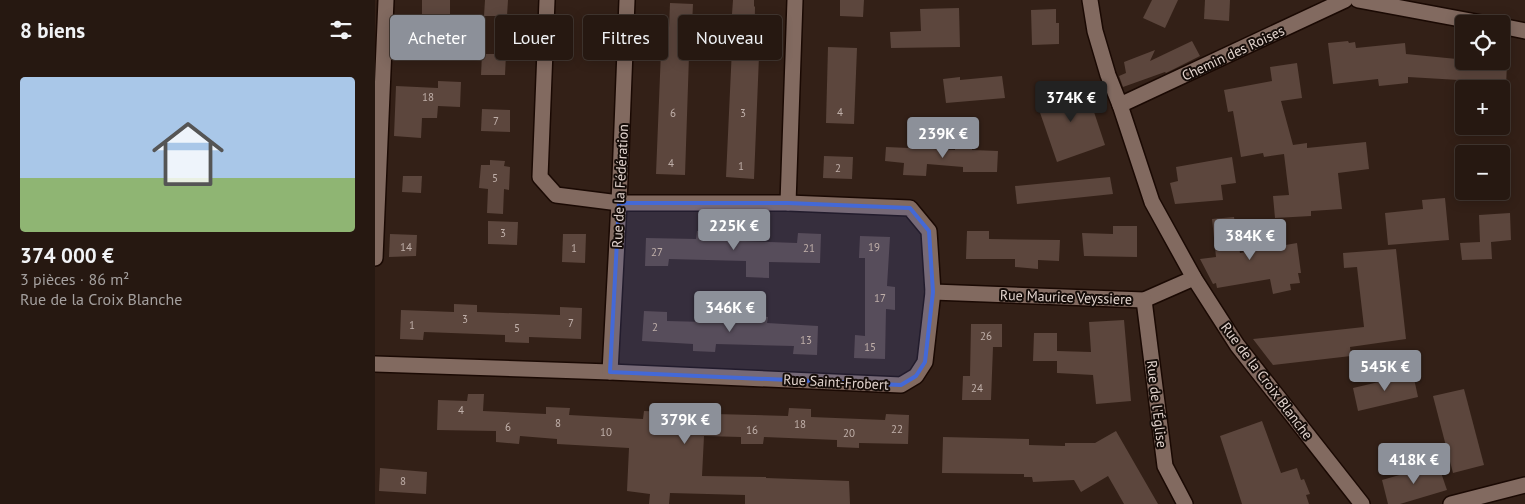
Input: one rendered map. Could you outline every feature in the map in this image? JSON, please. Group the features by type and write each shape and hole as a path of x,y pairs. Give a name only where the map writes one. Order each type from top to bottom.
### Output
{"street":[{"name":"Rue Saint-Frobert","path":"375,364 901,385 916,376 925,362 933,292 929,232 910,208 788,203 619,203 556,195 539,177 547,0"},
{"name":"Rue de la Fédération","path":"610,372 627,0"},
{"path":"788,203 795,0"},
{"name":"Rue de la Croix Blanche","path":"1090,0 1095,31 1108,75 1121,105 1153,202 1194,278 1237,345 1362,504"},
{"name":"Chemin des Roises","path":"1121,105 1345,0"},
{"path":"1358,0 1455,18"},
{"path":"375,258 382,6"},
{"path":"1510,28 1525,31"},
{"name":"Rue Maurice Veyssiere","path":"933,292 1144,300 1194,278"},
{"name":"Rue de l'Église","path":"1144,300 1165,466 1185,504"},
{"path":"1451,504 1525,485"}],"highlighted area":[{"path":"619,203 788,203 910,208 929,231 933,292 925,362 916,376 901,385 610,372"}],"building":[{"path":"422,0 450,0 450,15 422,15"},
{"path":"485,0 508,0 507,15 484,15"},
{"path":"733,0 754,0 755,15 732,15"},
{"path":"840,0 864,0 863,17 840,16"},
{"path":"1152,0 1178,0 1165,28 1143,18"},
{"path":"1205,0 1230,0 1229,21 1204,19"},
{"path":"670,3 693,4 692,15 678,15 678,60 689,60 685,175 656,174 661,60 668,60"},
{"path":"959,8 960,47 891,48 890,32 921,31 920,9"},
{"path":"1056,9 1056,23 1059,23 1059,44 1032,45 1031,10"},
{"path":"1192,41 1200,56 1166,73 1123,87 1119,76 1126,73 1124,62 1155,50 1150,61"},
{"path":"1355,42 1356,48 1405,43 1406,54 1455,59 1455,70 1507,70 1506,80 1408,77 1408,83 1379,86 1378,79 1333,84 1328,43"},
{"path":"828,47 857,48 854,124 826,123"},
{"path":"485,54 495,54 495,60 506,60 505,75 481,75 482,60 485,60"},
{"path":"731,60 759,60 754,179 726,177"},
{"path":"1297,63 1302,98 1281,101 1293,145 1307,143 1307,148 1366,142 1369,169 1338,173 1342,209 1311,211 1311,216 1275,218 1273,196 1289,195 1284,154 1264,157 1263,153 1241,157 1233,111 1228,112 1224,90 1272,81 1270,67"},
{"path":"1002,76 1005,98 946,103 943,79 960,77 960,80"},
{"path":"438,81 461,82 460,107 438,106 437,118 422,118 421,138 394,136 396,86 438,88"},
{"path":"1085,85 1105,145 1057,162 1036,101"},
{"path":"482,109 510,110 510,132 481,131"},
{"path":"955,145 972,145 972,150 998,151 997,172 963,172 963,167 927,164 926,176 903,175 904,163 885,161 886,147 955,150"},
{"path":"824,156 853,157 852,179 823,178"},
{"path":"1232,157 1236,183 1221,185 1223,200 1175,204 1170,183 1178,181 1176,167"},
{"path":"490,160 505,161 504,166 510,167 509,190 504,189 503,214 487,213 488,189 479,188 481,165 490,165"},
{"path":"403,176 422,176 421,193 402,192"},
{"path":"1110,177 1113,194 1017,204 1015,186"},
{"path":"1445,198 1449,240 1388,245 1385,213 1423,209 1422,200"},
{"path":"1510,213 1511,240 1491,242 1492,259 1462,260 1460,243 1480,242 1479,215"},
{"path":"1234,217 1240,253 1297,243 1301,273 1298,273 1300,283 1290,284 1291,290 1273,294 1270,279 1217,288 1216,283 1213,284 1200,259 1216,257 1212,219"},
{"path":"488,221 518,222 517,245 488,244"},
{"path":"1113,226 1137,226 1137,257 1084,256 1082,233 1113,234"},
{"path":"697,231 719,232 719,240 797,243 798,233 821,234 820,263 769,262 769,278 746,277 746,261 669,259 668,266 645,266 646,238 696,239"},
{"path":"967,231 989,231 989,239 1060,240 1059,261 1038,260 1038,269 1015,267 1015,259 966,259"},
{"path":"390,234 417,235 416,256 389,257"},
{"path":"563,234 586,234 585,263 562,262"},
{"path":"860,236 890,237 887,286 895,287 895,310 886,309 885,359 854,358 855,335 865,336 865,258 859,258"},
{"path":"1396,249 1406,339 1350,347 1351,356 1273,365 1253,339 1364,327 1357,267 1344,268 1343,253"},
{"path":"454,304 477,305 477,312 560,315 560,307 582,308 581,339 529,337 529,343 505,342 505,335 424,332 423,340 400,339 401,310 454,312"},
{"path":"644,311 667,312 667,321 744,323 744,315 768,317 767,323 818,326 817,355 793,354 794,346 716,344 715,352 693,351 693,344 642,341"},
{"path":"1124,320 1131,401 1096,404 1093,375 1057,373 1057,361 1033,361 1034,333 1057,333 1057,351 1091,352 1089,322"},
{"path":"971,324 1002,324 1002,347 993,347 991,400 962,400 963,376 970,376"},
{"path":"1413,374 1418,397 1358,411 1353,388"},
{"path":"1464,389 1484,465 1453,473 1433,396"},
{"path":"468,394 484,394 483,411 546,414 546,407 570,408 569,415 643,419 644,411 693,413 693,406 715,407 715,414 788,416 789,408 811,409 811,417 885,420 886,414 909,415 908,444 859,443 859,448 837,447 837,440 764,437 763,444 741,444 741,437 704,436 702,476 849,481 850,504 745,504 745,495 670,493 669,504 649,504 650,494 627,491 629,448 557,444 557,439 520,436 519,444 496,442 496,431 437,430 438,400 467,401"},
{"path":"1262,421 1281,473 1297,468 1301,480 1304,479 1310,494 1306,495 1309,504 1242,504 1220,436"},
{"path":"1116,431 1158,504 1124,504 1108,476 1081,492 1074,480 1033,482 1032,477 1024,477 1024,474 942,473 943,437 1029,439 1029,445 1065,446 1065,443 1095,443"},
{"path":"1438,464 1447,490 1400,504 1388,504 1382,480"},
{"path":"380,468 427,472 426,494 379,491"}]}
